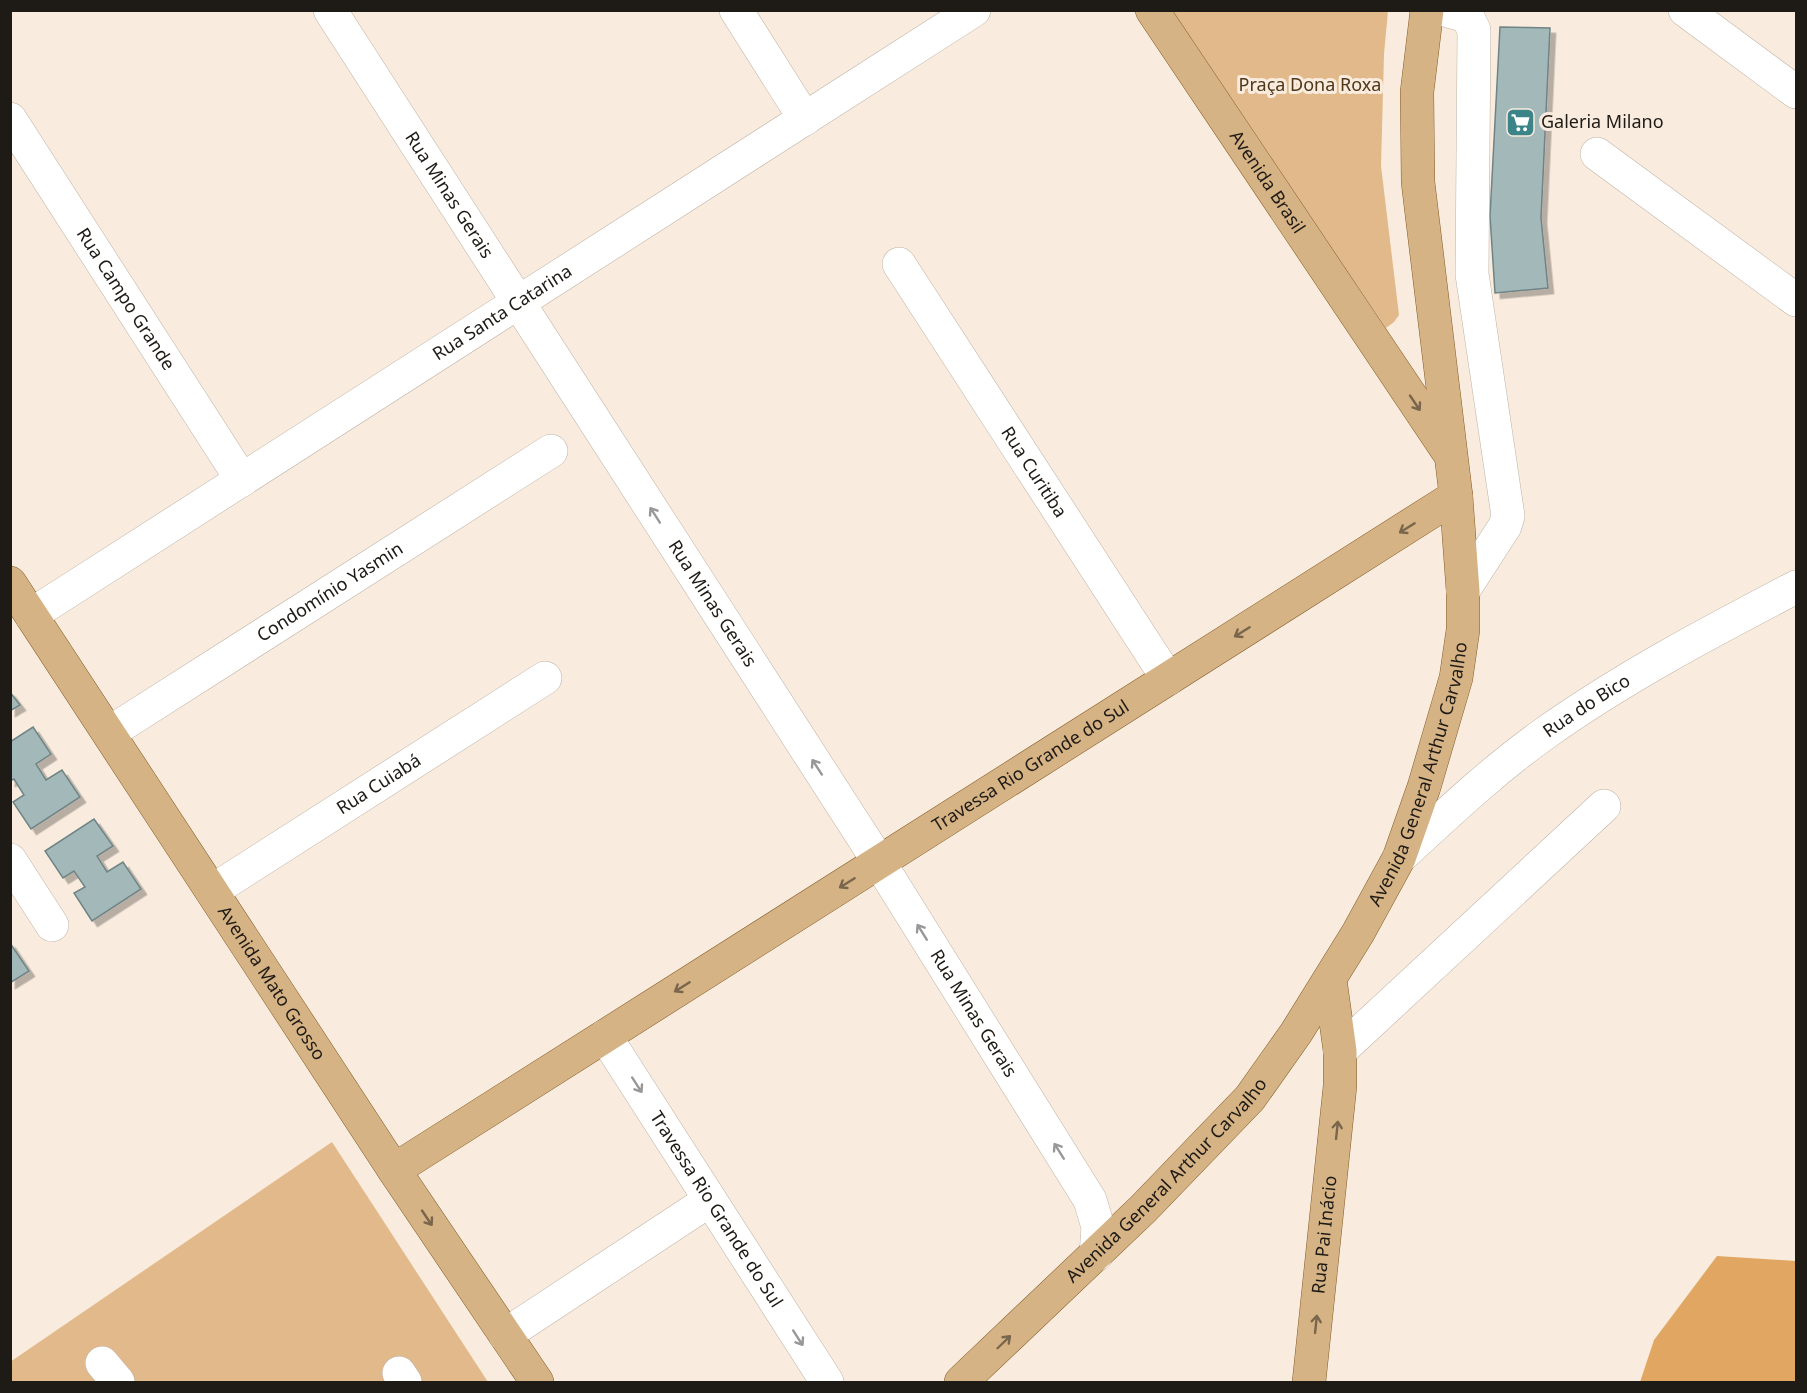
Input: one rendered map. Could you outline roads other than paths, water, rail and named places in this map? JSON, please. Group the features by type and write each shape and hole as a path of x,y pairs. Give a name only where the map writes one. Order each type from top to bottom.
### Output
{"main road":[{"name":"Avenida Brasil","path":"1152,10 1452,457"},
{"name":"Avenida General Arthur Carvalho","path":"962,1383 1143,1209 1250,1098 1296,1033 1330,979 1399,858 1430,767 1456,678 1462,630 1463,591 1452,457 1418,182 1417,92 1427,10"},
{"path":"1383,355 1401,358 1438,353"},
{"name":"Travessa Rio Grande do Sul","path":"394,1170 1456,496"},
{"name":"Avenida Mato Grosso","path":"10,583 394,1170 537,1383"},
{"name":"Rua Pai Inácio","path":"1310,1383 1340,1086 1340,1051 1330,979"},
{"name":"Rua Pai Inácio","path":"1296,1033 1310,1040 1324,1053 1333,1066 1340,1086"}],"street":[{"name":"Rua Minas Gerais","path":"330,10 879,862 1090,1200 1098,1227 1095,1255"},
{"path":"736,10 805,119"},
{"name":"Rua Santa Catarina","path":"31,615 974,10"},
{"path":"1444,10 1467,16 1472,21 1474,30 1472,274 1508,516 1505,526 1463,591"},
{"path":"1685,10 1797,92"},
{"name":"Rua Campo Grande","path":"10,119 242,480"},
{"path":"1597,154 1797,300"},
{"name":"Rua Curitiba","path":"899,264 1168,679"},
{"name":"Condomínio Yasmin","path":"109,733 551,451"},
{"name":"Rua do Bico","path":"1399,858 1490,776 1545,734 1610,690 1689,644 1797,587"},
{"name":"Rua Cuiabá","path":"212,891 545,678"},
{"path":"1340,1051 1604,806"},
{"path":"10,860 52,925"},
{"name":"Travessa Rio Grande do Sul","path":"605,1036 827,1383"},
{"path":"505,1335 710,1200"},
{"name":"Rua Minas Gerais","path":"1090,1200 1101,1209 1115,1214 1130,1214 1143,1209"}],"place":[{"name":"Galeria Milano","path":"1520,122"}],"park label":[{"name":"Praça Dona Roxa","path":"1310,85"}]}
